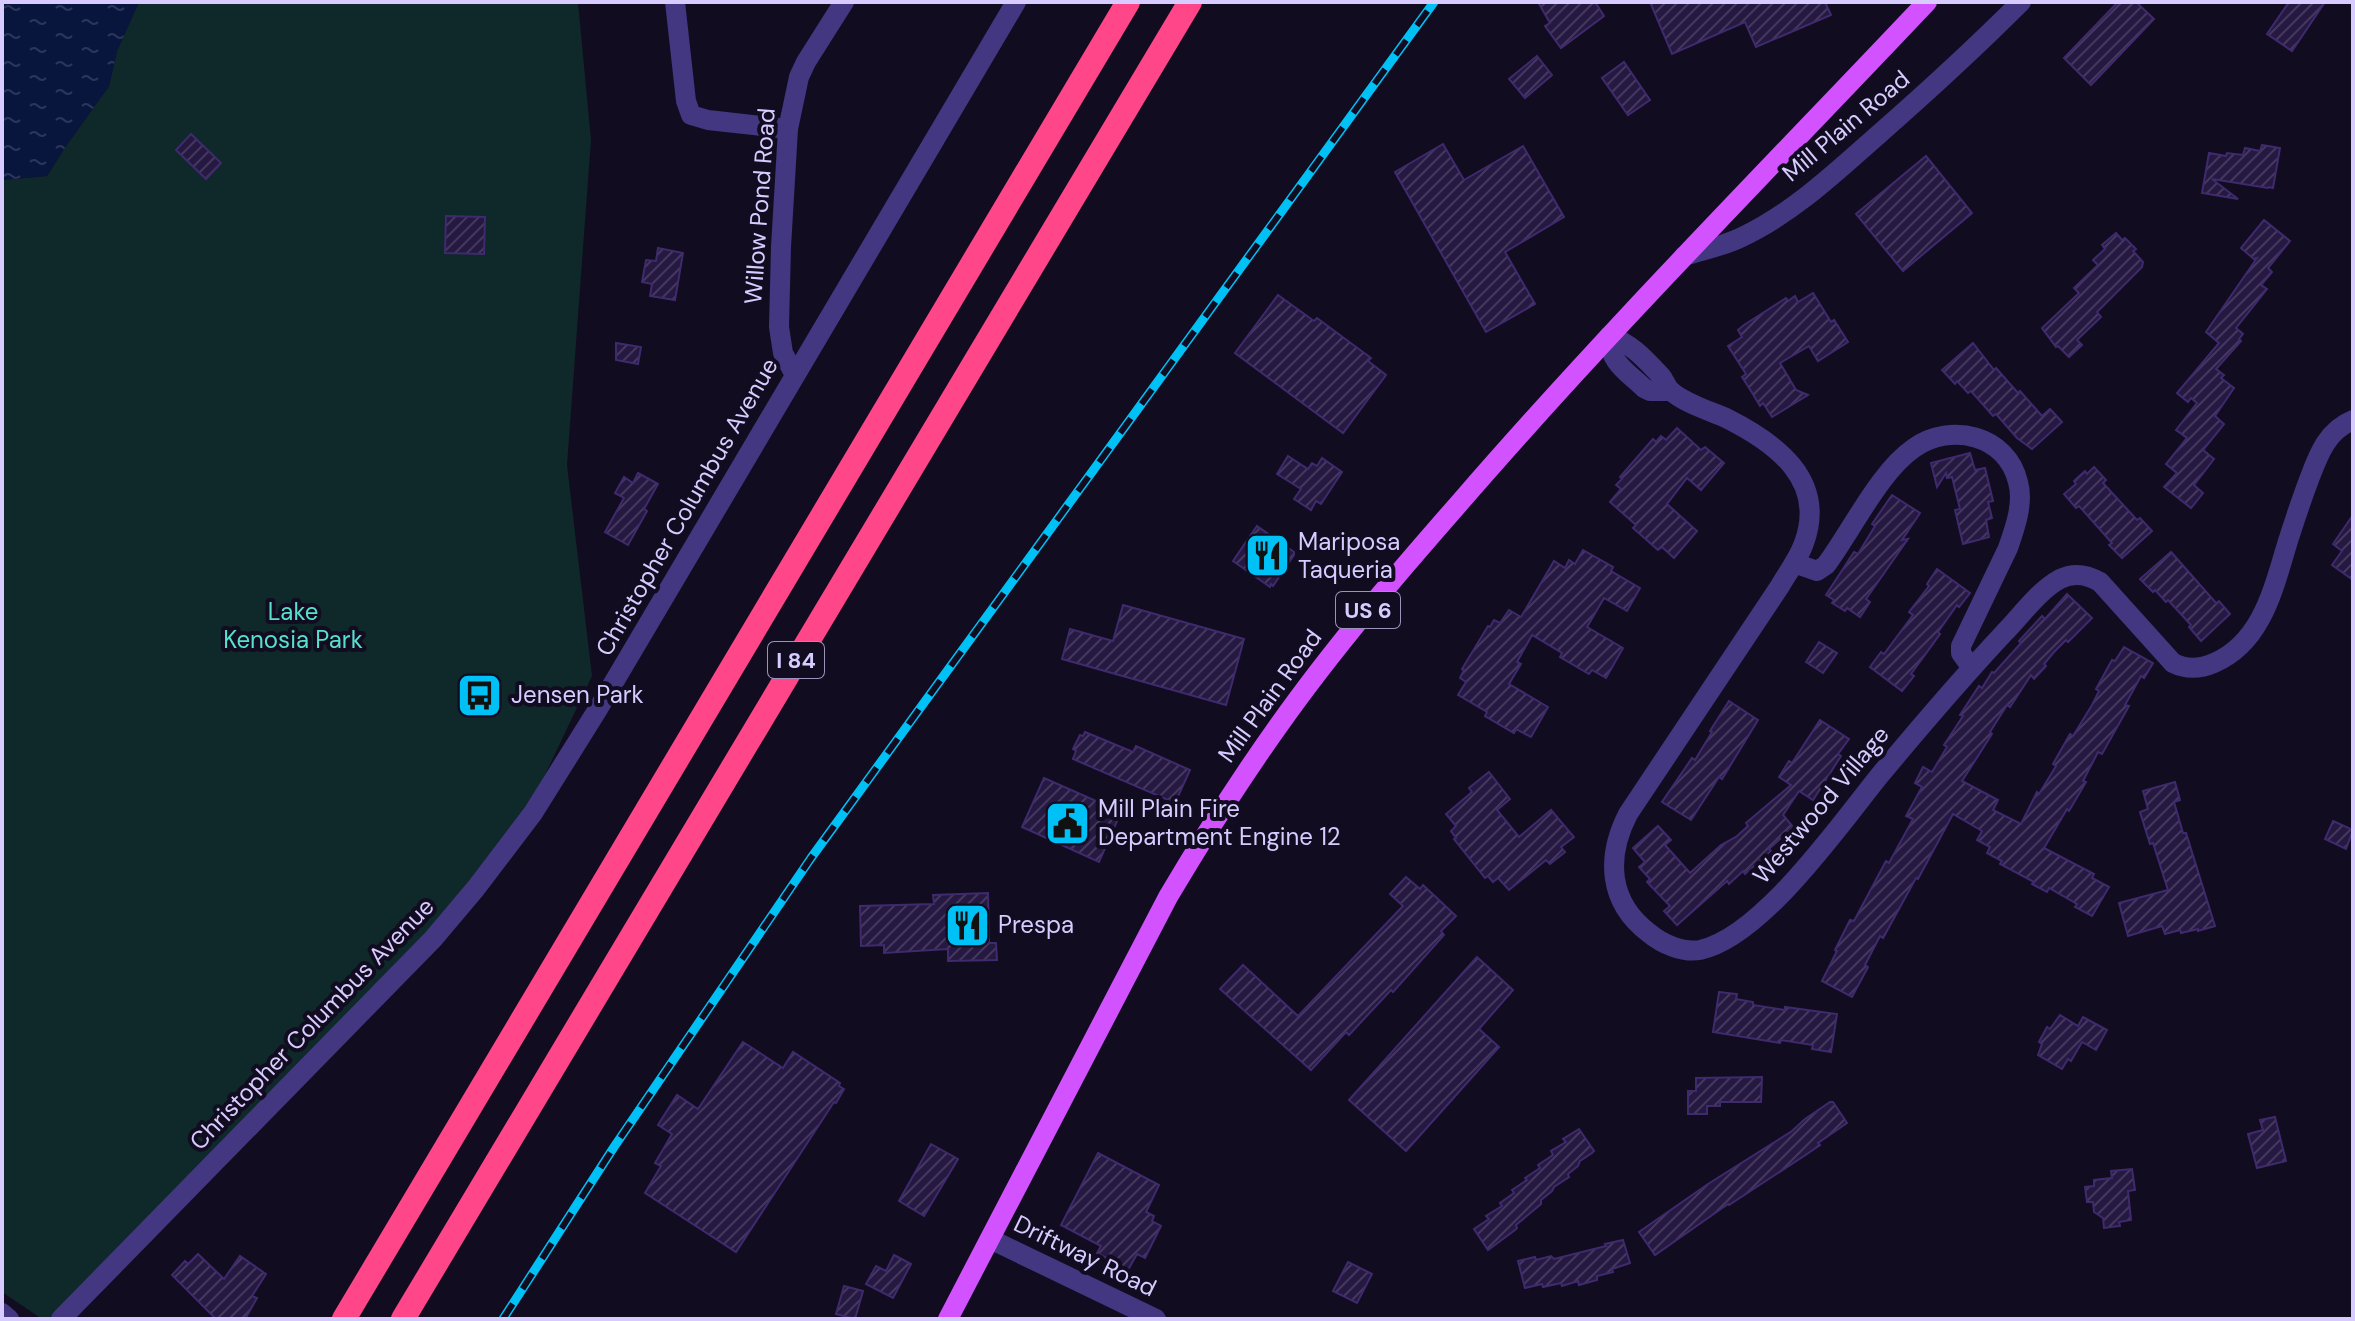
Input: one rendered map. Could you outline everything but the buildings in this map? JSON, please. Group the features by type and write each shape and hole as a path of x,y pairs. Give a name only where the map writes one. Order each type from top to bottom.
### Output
{"highway":[{"name":"I 84","path":"344,1319 1128,2"},
{"name":"I 84","path":"403,1319 1190,2"}],"main road":[{"name":"Mill Plain Road","path":"948,1319 1168,897 1249,768 1322,666 1475,485 1609,336 1927,2"}],"street":[{"path":"675,2 686,101 691,115 708,120 788,129"},
{"name":"Willow Pond Road","path":"795,375 783,353 779,327 788,129 799,77 844,2"},
{"name":"Christopher Columbus Avenue","path":"61,1319 416,958 476,888 533,813 1016,2"},
{"name":"Mill Plain Road","path":"1684,256 1739,239 1796,203 1907,109 2021,2"},
{"name":"Westwood Village","path":"1609,336 1626,343 1660,376 1670,391 1742,426 1767,442 1800,475 1809,494 1811,514 1803,548 1628,814 1618,836 1613,860 1615,884 1631,916 1659,940 1696,951 1737,932 1781,895 1971,667 2059,580 2072,575 2087,575 2106,587 2178,666 2185,669 2202,668 2226,657 2248,638 2264,614 2298,511 2325,443 2336,430 2353,420"},
{"path":"1794,563 1817,571 1826,565 1892,467 1916,446 1942,435 1955,434 1967,435 1989,444 2010,463 2018,479 2020,499 2008,548 1961,646 1961,653 1971,667"},
{"name":"Driftway Road","path":"990,1239 1156,1319"},
{"path":"2,1313 9,1319"}],"green space":[{"name":"Lake Kenosia Park","path":"139,2 578,2 591,140 567,465 592,676 535,796 444,936 56,1319 42,1319 2,1292 2,180 47,176 109,86 117,51"}],"water":[{"path":"2,2 139,2 117,51 109,86 47,176 2,180"}],"railway":[{"path":"503,1319 614,1147 811,858 1434,2"}],"place":[{"name":"Mariposa Taqueria","path":"1267,556"},
{"name":"Jensen Park","path":"480,695"},
{"name":"Mill Plain Fire Department Engine 12","path":"1067,823"},
{"name":"Prespa","path":"967,925"}]}
